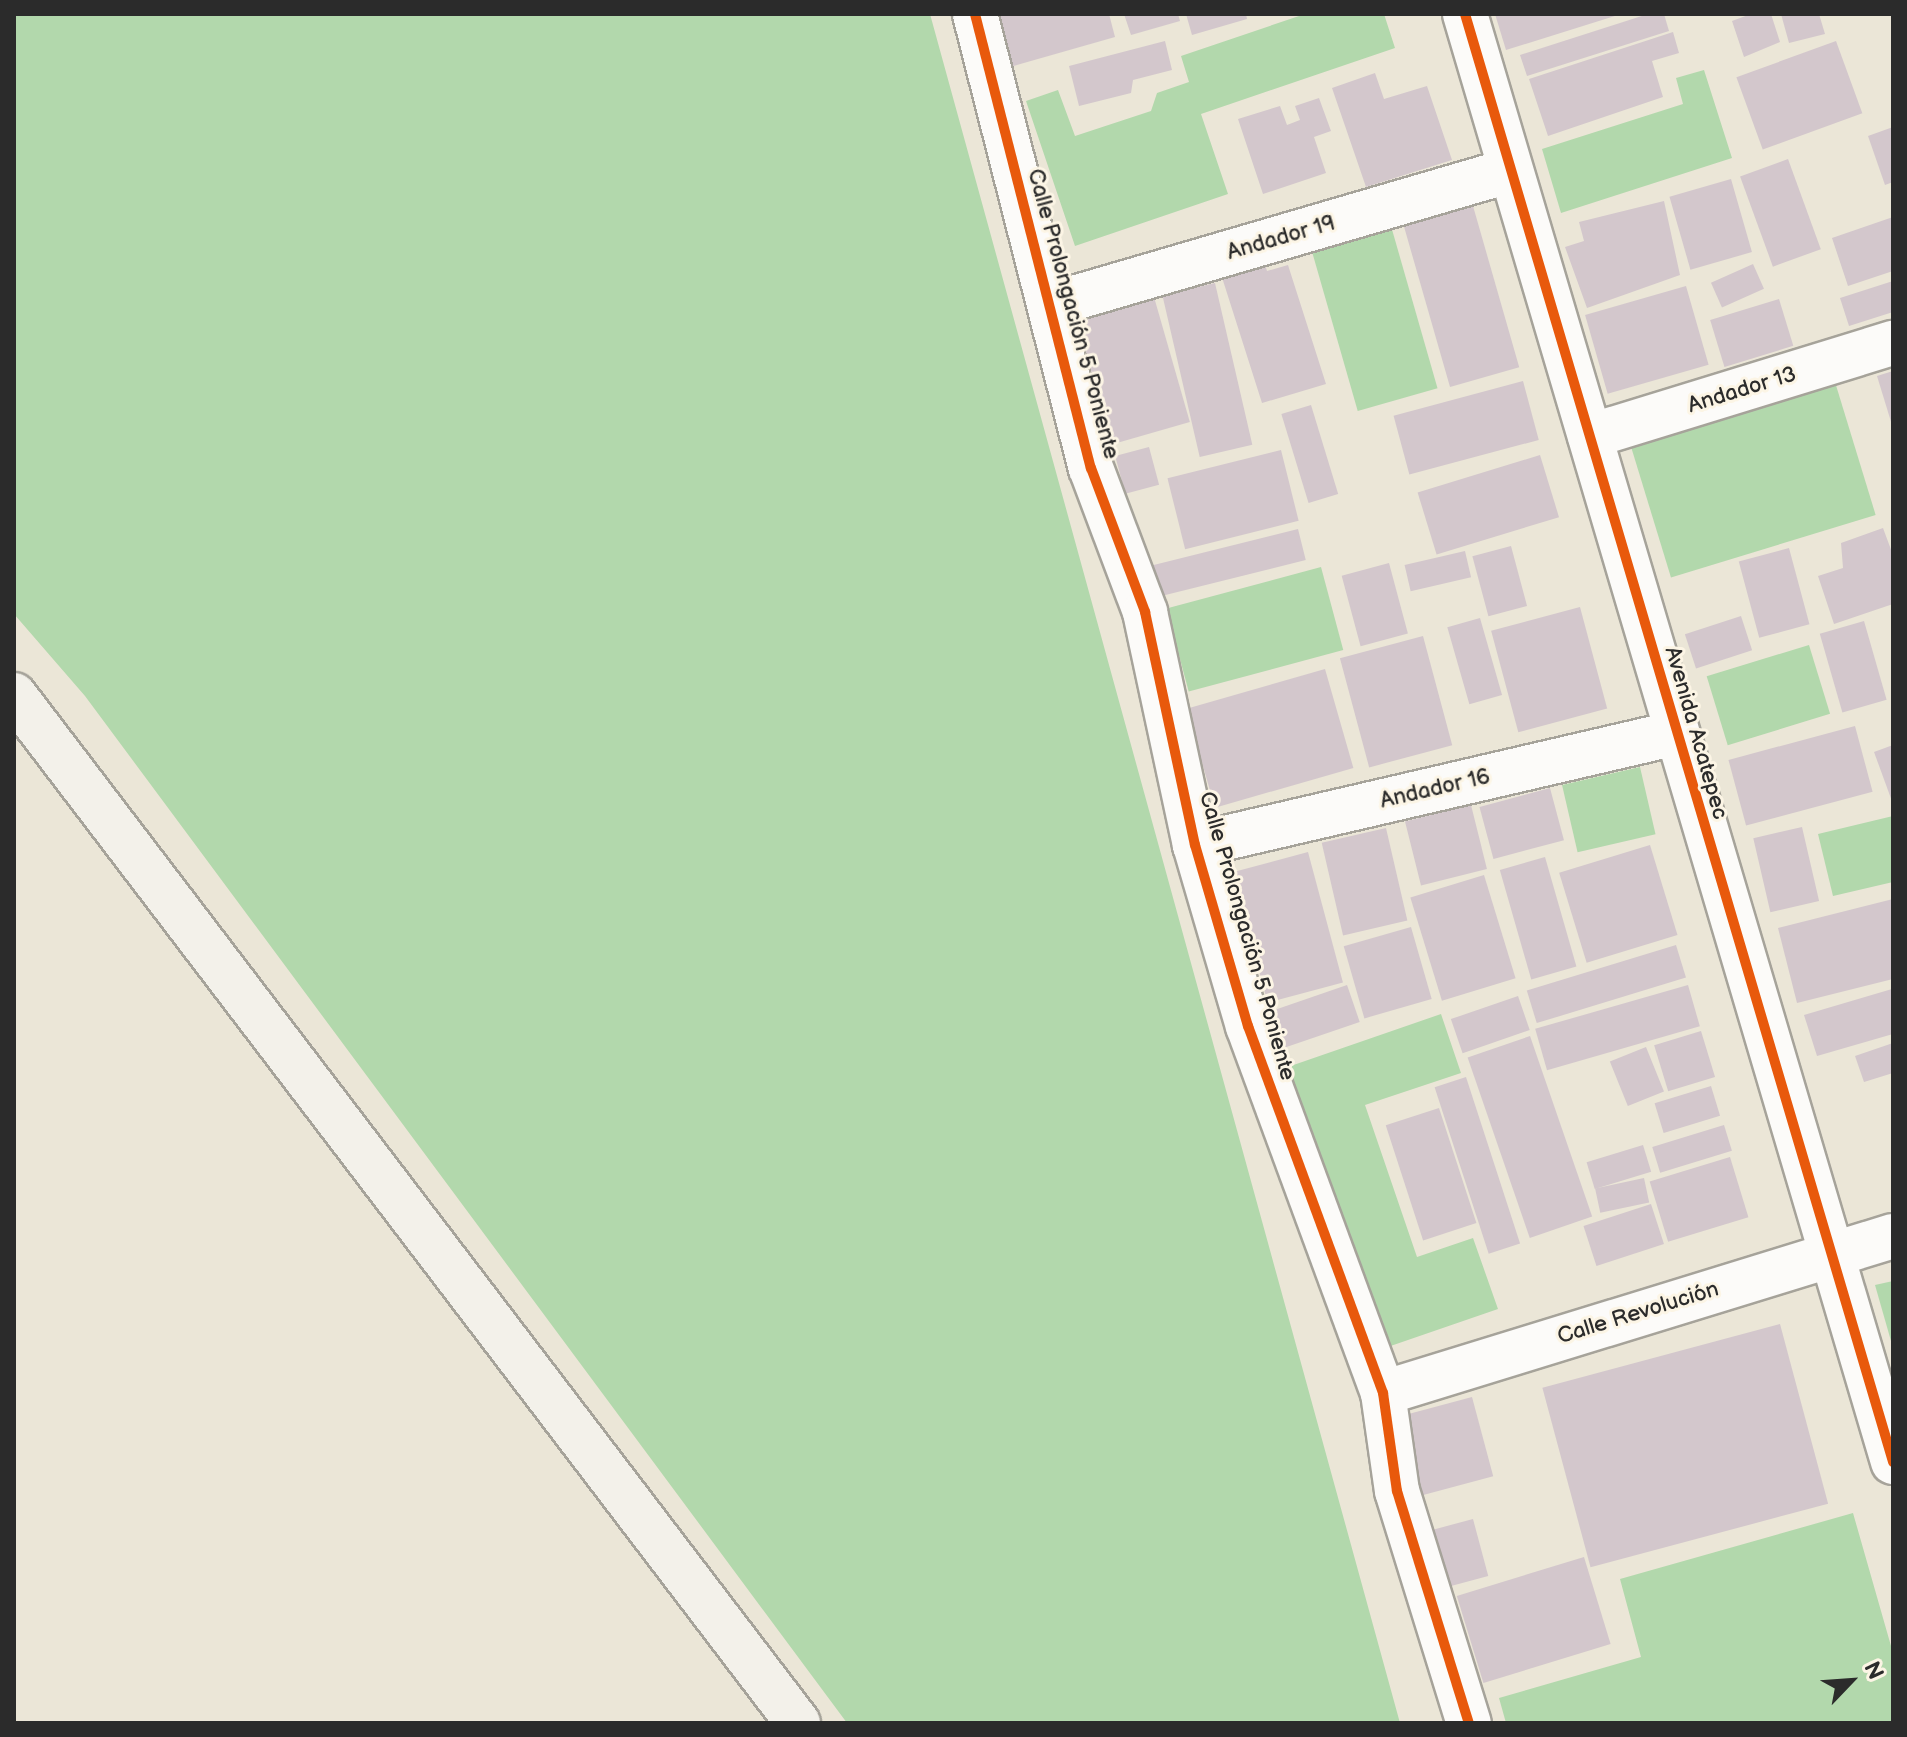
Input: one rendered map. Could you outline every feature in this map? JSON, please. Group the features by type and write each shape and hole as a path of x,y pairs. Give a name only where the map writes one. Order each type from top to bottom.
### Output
{"street":[{"name":"Calle Prolongación 5 Poniente","path":"975,14 1091,468 1145,612 1195,845 1248,1026 1383,1393 1397,1491 1469,1723"},
{"name":"Avenida Acatepec","path":"1465,14 1675,733 1893,1462"},
{"name":"Andador 19","path":"1050,305 1511,170"},
{"name":"Andador 13","path":"1590,436 1893,343"},
{"path":"14,695 798,1723"},
{"name":"Andador 16","path":"1195,845 1675,733"},
{"name":"Calle Revolución","path":"1383,1393 1893,1236"}],"green space":[{"path":"14,14 930,14 1400,1723 847,1723 85,696 14,614"},
{"path":"1305,14 1384,14 1395,48 1201,114 1228,194 1075,246 1026,101 1058,90 1075,136 1151,111 1157,93 1189,82 1181,56"},
{"path":"1704,70 1732,158 1561,213 1542,149 1683,104 1676,78"},
{"path":"1389,219 1438,388 1358,411 1309,242"},
{"path":"1835,382 1876,515 1671,577 1630,445"},
{"path":"1321,567 1343,650 1189,691 1166,608"},
{"path":"1809,645 1830,714 1728,745 1707,676"},
{"path":"1640,767 1656,834 1578,852 1562,785"},
{"path":"1893,816 1893,882 1833,896 1818,834"},
{"path":"1441,1014 1461,1073 1365,1105 1417,1257 1473,1238 1498,1309 1376,1351 1279,1070"},
{"path":"1893,1281 1893,1348 1875,1285"},
{"path":"1853,1513 1893,1653 1893,1723 1506,1723 1499,1698 1641,1657 1620,1579"}],"building":[{"path":"995,14 1109,14 1115,37 1010,67"},
{"path":"1124,14 1178,14 1180,21 1131,35"},
{"path":"1186,14 1246,14 1247,19 1192,35"},
{"path":"1495,14 1618,14 1618,15 1506,50"},
{"path":"1648,14 1664,14 1669,31 1527,76 1520,55"},
{"path":"1751,14 1771,14 1780,42 1744,57 1732,21"},
{"path":"1781,14 1819,14 1825,34 1789,43"},
{"path":"1673,32 1679,53 1652,61 1663,97 1548,136 1529,79"},
{"path":"1165,41 1172,70 1133,80 1131,93 1079,106 1069,66"},
{"path":"1836,41 1862,113 1763,150 1736,77"},
{"path":"1375,73 1384,99 1427,86 1452,160 1366,187 1332,88"},
{"path":"1319,98 1331,131 1314,137 1326,173 1263,194 1238,119 1280,106 1287,125 1300,120 1295,106"},
{"path":"1893,127 1893,182 1885,185 1868,136"},
{"path":"1788,159 1821,249 1773,267 1740,176"},
{"path":"1731,179 1752,252 1690,270 1669,197"},
{"path":"1471,199 1519,367 1450,387 1402,219"},
{"path":"1664,201 1680,275 1587,308 1565,247 1584,241 1579,222"},
{"path":"1893,217 1893,271 1848,286 1832,238"},
{"path":"1262,255 1267,271 1288,265 1326,384 1262,403 1219,268"},
{"path":"1753,264 1764,289 1722,307 1711,283"},
{"path":"1893,281 1893,312 1849,326 1840,298"},
{"path":"1215,283 1252,445 1200,457 1162,295"},
{"path":"1686,286 1709,365 1608,394 1585,315"},
{"path":"1154,297 1190,422 1108,445 1072,320"},
{"path":"1779,299 1793,346 1724,367 1710,320"},
{"path":"1893,371 1893,424 1892,425 1877,376"},
{"path":"1523,381 1539,440 1409,475 1394,416"},
{"path":"1311,405 1338,494 1309,503 1281,414"},
{"path":"1149,447 1159,485 1125,494 1115,456"},
{"path":"1281,450 1299,521 1185,549 1167,478"},
{"path":"1540,455 1559,517 1437,555 1418,492"},
{"path":"1883,528 1893,555 1893,604 1834,624 1818,576 1843,568 1841,543"},
{"path":"1298,529 1306,560 1153,598 1146,567"},
{"path":"1511,546 1527,606 1488,616 1472,556"},
{"path":"1789,548 1809,624 1759,638 1739,561"},
{"path":"1465,551 1471,577 1411,591 1405,565"},
{"path":"1389,563 1408,634 1361,646 1342,576"},
{"path":"1580,607 1607,708 1518,732 1491,631"},
{"path":"1741,616 1752,650 1696,668 1685,634"},
{"path":"1480,618 1502,695 1469,704 1447,627"},
{"path":"1864,621 1887,700 1842,713 1820,634"},
{"path":"1423,636 1452,745 1369,767 1340,658"},
{"path":"1325,669 1353,768 1215,808 1187,709"},
{"path":"1855,726 1873,792 1746,826 1728,760"},
{"path":"1893,745 1893,804 1874,752"},
{"path":"1550,788 1564,840 1493,859 1479,807"},
{"path":"1471,805 1487,869 1421,885 1405,821"},
{"path":"1802,827 1819,901 1770,912 1753,838"},
{"path":"1386,828 1407,921 1343,935 1322,843"},
{"path":"1650,845 1677,935 1587,963 1559,873"},
{"path":"1308,852 1343,982 1268,1003 1233,872"},
{"path":"1545,857 1576,967 1531,980 1500,870"},
{"path":"1484,875 1516,978 1442,1001 1410,898"},
{"path":"1893,899 1893,979 1797,1003 1778,928"},
{"path":"1411,927 1432,999 1364,1018 1344,946"},
{"path":"1676,945 1686,978 1537,1023 1527,991"},
{"path":"1347,985 1360,1022 1285,1048 1272,1011"},
{"path":"1688,985 1700,1026 1547,1070 1535,1029"},
{"path":"1892,989 1893,1034 1817,1056 1804,1015"},
{"path":"1518,996 1530,1030 1463,1053 1451,1019"},
{"path":"1701,1031 1715,1077 1668,1091 1654,1045"},
{"path":"1530,1036 1592,1217 1530,1238 1468,1057"},
{"path":"1893,1043 1893,1073 1864,1082 1855,1056"},
{"path":"1646,1047 1664,1092 1628,1106 1610,1062"},
{"path":"1466,1077 1520,1243 1489,1254 1435,1087"},
{"path":"1711,1086 1720,1116 1664,1133 1655,1103"},
{"path":"1439,1108 1476,1223 1423,1240 1386,1125"},
{"path":"1724,1125 1732,1151 1660,1173 1652,1147"},
{"path":"1643,1145 1651,1172 1595,1189 1587,1162"},
{"path":"1730,1157 1748,1217 1668,1242 1650,1182"},
{"path":"1644,1178 1649,1202 1600,1213 1595,1188"},
{"path":"1651,1204 1664,1244 1596,1266 1583,1226"},
{"path":"1780,1324 1828,1504 1591,1567 1542,1388"},
{"path":"1472,1397 1493,1476 1411,1498 1390,1419"},
{"path":"1473,1519 1488,1576 1437,1590 1422,1533"},
{"path":"1584,1557 1611,1644 1483,1683 1457,1596"}],"cycle path":[{"path":"975,14 1091,468 1145,612 1195,845 1248,1026 1383,1393 1397,1491 1469,1723"},
{"path":"1465,14 1893,1462"}]}
